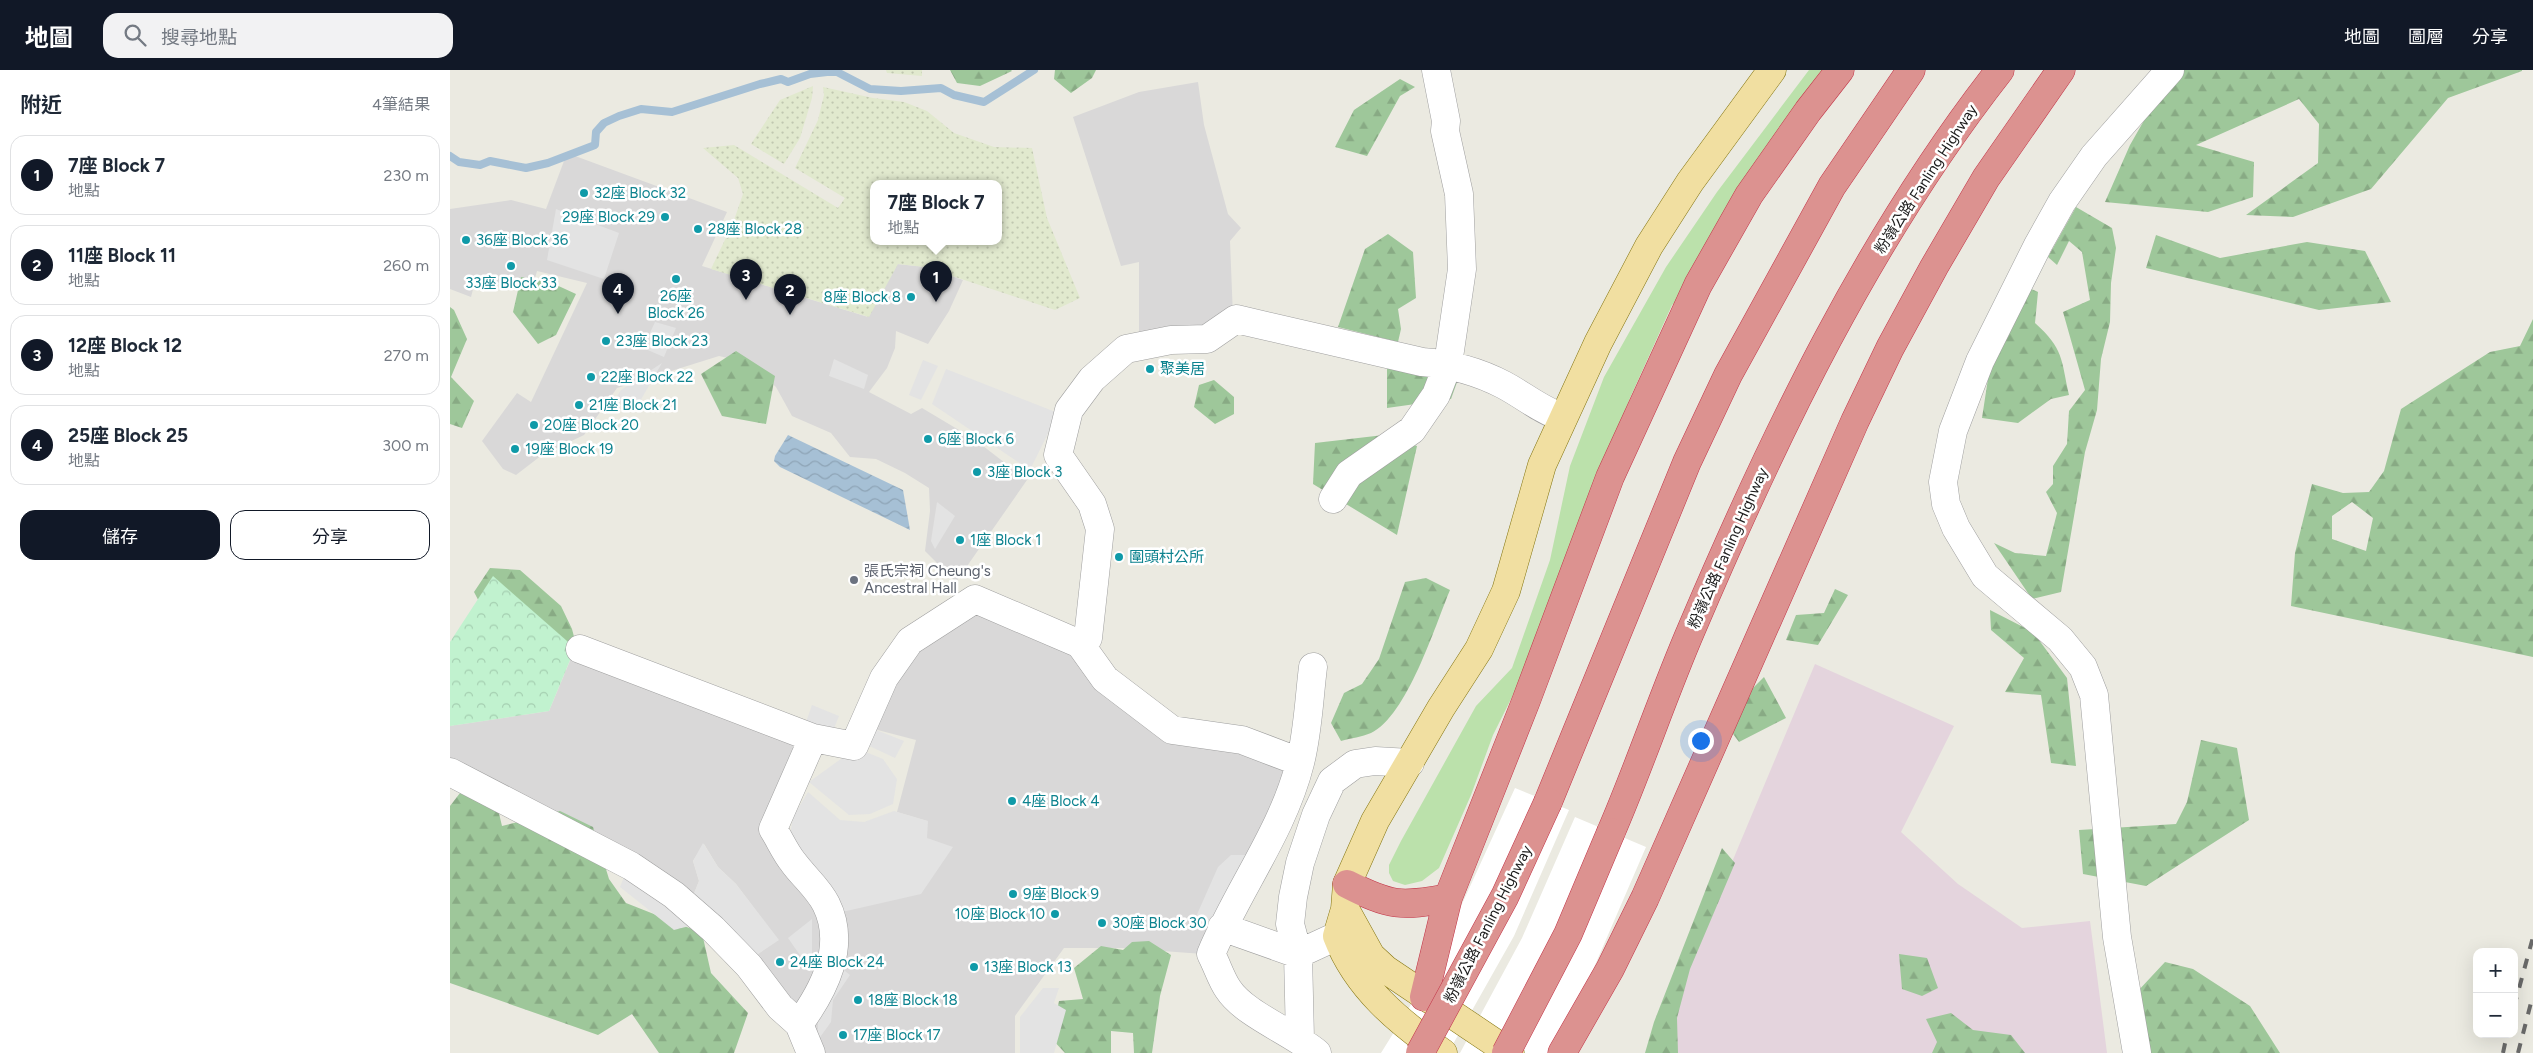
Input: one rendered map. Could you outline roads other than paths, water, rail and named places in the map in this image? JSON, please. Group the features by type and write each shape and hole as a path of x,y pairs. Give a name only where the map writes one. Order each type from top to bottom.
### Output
{"highway":[{"path":"1424,997 1448,898 1526,701 1610,477 1698,285 1749,195 1808,111 1840,70"},
{"name":"粉嶺公路 Fanling Highway","path":"1416,1047 1505,896 1548,802 1687,462 1728,375 1832,186 1911,70"},
{"name":"粉嶺公路 Fanling Highway","path":"1506,1053 1568,934 1642,760 1691,629 1791,409 1891,227 2000,70"},
{"path":"1562,1053 1610,969 1645,898 1855,421 1890,348 1986,178 2061,70"},
{"path":"1346,896 1398,904 1414,904 1448,898"}],"main road":[{"path":"1443,1053 1416,1047 1351,967 1337,936 1346,896 1375,820 1441,708 1479,649 1506,591 1542,465 1562,417 1649,246 1690,182 1772,70"},
{"path":"1346,896 1372,956 1385,969 1510,1053"},
{"path":"1416,1047 1424,997"}],"street":[{"path":"1333,499 1349,474 1412,430 1436,395 1448,364 1462,269 1459,194 1445,131 1446,121 1436,70"},
{"path":"2137,1053 2118,937 2094,695 2083,667 2060,639 1985,576 1956,528 1946,504 1943,482 1953,431 1980,361 2062,202 2094,156 2170,70"},
{"path":"1080,644 1088,638 1100,529 1092,504 1058,455 1069,410 1092,379 1126,349 1171,340 1206,340 1236,318 1422,362 1448,364 1502,384 1550,414 1562,417"},
{"path":"580,650 813,738 854,746 884,678 910,641 975,599 1080,644 1105,679 1172,730 1242,740 1300,762"},
{"path":"1309,1046 1248,1009 1228,990 1211,954 1222,927 1282,813 1300,762 1314,667"},
{"path":"799,1024 813,1006 826,977 832,960 835,935 826,904 809,879 793,862 773,829 813,738"},
{"path":"1309,1046 1298,954 1290,924 1293,897 1316,815 1332,781 1355,764 1376,761 1410,763"},
{"path":"450,772 631,866 674,895 713,929 749,966 780,1007 799,1024 811,1053"},
{"path":"1222,927 1298,954 1337,936"}],"water":[{"path":"788,435 903,490 910,530 780,467 774,461 775,456"}],"waterway":[{"path":"450,156 459,162 480,165 490,161 526,168 548,163 595,145 596,132 604,123 619,116 641,109 672,112 760,84 781,79 788,82 810,74 837,72 870,89 901,91 941,88 954,95 984,102 1034,70"}],"railway":[{"path":"2518,993 2533,937"},
{"path":"2518,1053 2533,995"},
{"path":"2503,1053 2506,1038"}],"place":[{"name":"32座 Block 32","path":"584,193"},
{"name":"29座 Block 29","path":"665,217"},
{"name":"28座 Block 28","path":"698,229"},
{"name":"36座 Block 36","path":"466,240"},
{"name":"33座 Block 33","path":"511,266"},
{"name":"26座 Block 26","path":"676,279"},
{"name":"8座 Block 8","path":"911,297"},
{"name":"12座 Block 12","path":"746,300"},
{"name":"7座 Block 7","path":"936,302"},
{"name":"25座 Block 25","path":"618,314"},
{"name":"11座 Block 11","path":"790,315"},
{"name":"23座 Block 23","path":"606,341"},
{"name":"聚美居","path":"1150,369"},
{"name":"22座 Block 22","path":"591,377"},
{"name":"21座 Block 21","path":"579,405"},
{"name":"20座 Block 20","path":"534,425"},
{"name":"6座 Block 6","path":"928,439"},
{"name":"19座 Block 19","path":"515,449"},
{"name":"3座 Block 3","path":"977,472"},
{"name":"1座 Block 1","path":"960,540"},
{"name":"圍頭村公所","path":"1119,557"},
{"name":"張氏宗祠 Cheung's Ancestral Hall","path":"854,580"},
{"name":"4座 Block 4","path":"1012,801"},
{"name":"9座 Block 9","path":"1013,894"},
{"name":"10座 Block 10","path":"1055,914"},
{"name":"30座 Block 30","path":"1102,923"},
{"name":"24座 Block 24","path":"780,962"},
{"name":"13座 Block 13","path":"974,967"},
{"name":"18座 Block 18","path":"858,1000"},
{"name":"17座 Block 17","path":"843,1035"}]}
